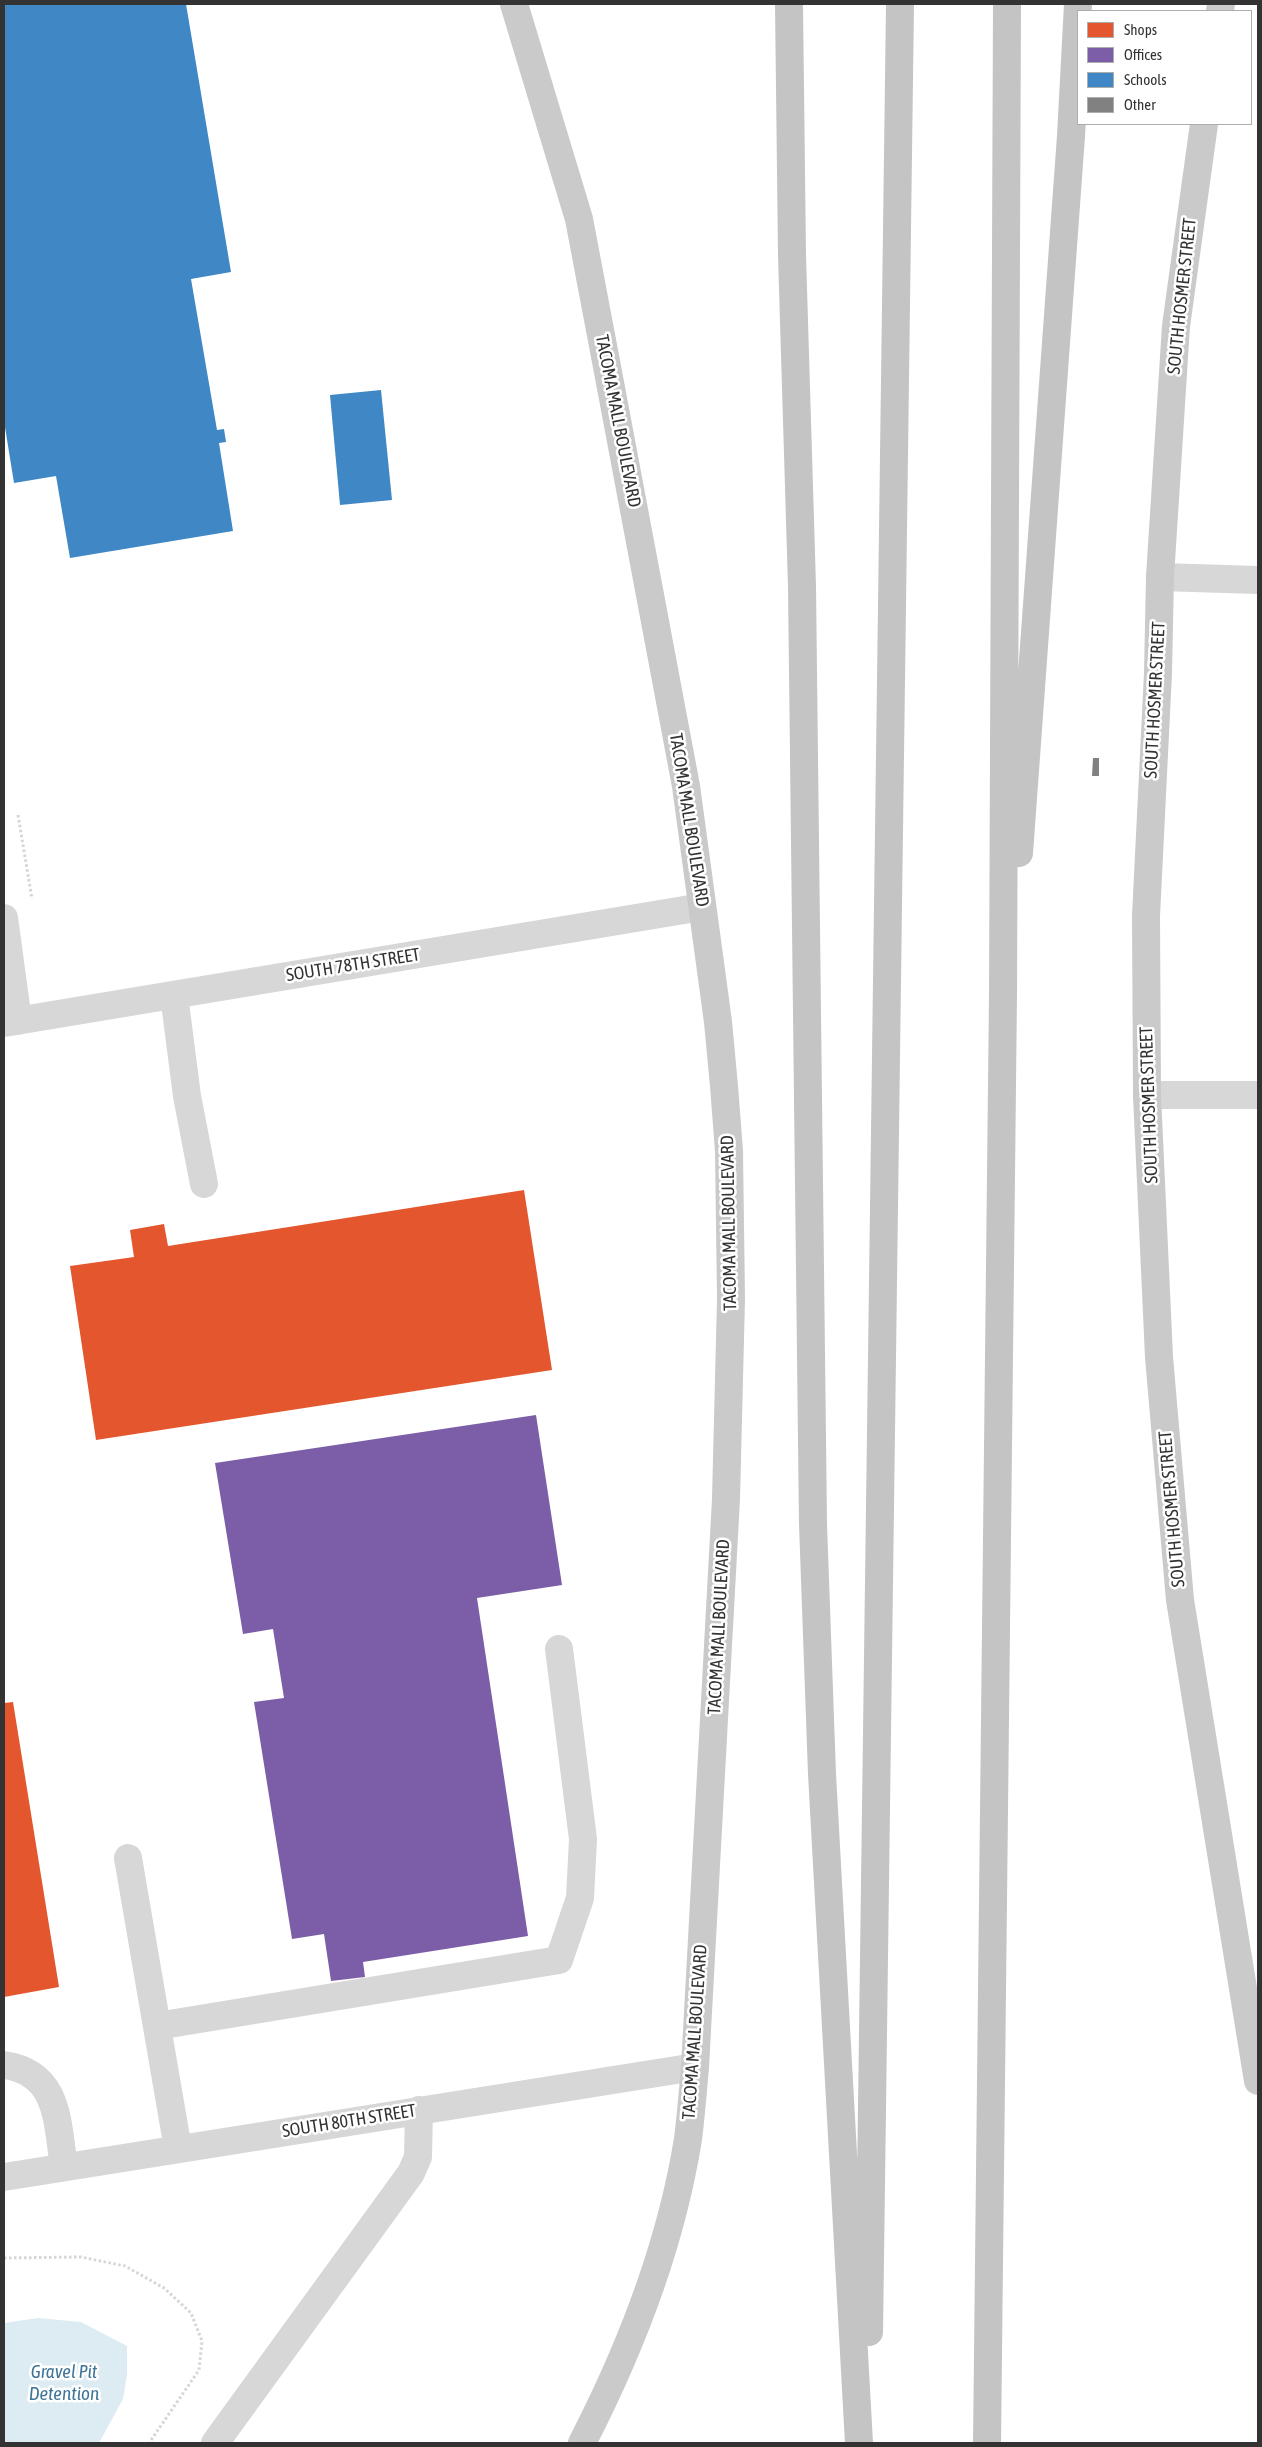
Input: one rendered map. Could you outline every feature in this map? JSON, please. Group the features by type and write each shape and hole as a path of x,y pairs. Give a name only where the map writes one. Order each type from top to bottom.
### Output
{"highway":[{"path":"789,4 792,255 802,586 813,1524 822,1774 859,2443"},
{"path":"868,2443 900,4"},
{"path":"987,2443 1003,994 1006,4"},
{"path":"1003,994 1023,811 1072,136 1077,26"}],"main road":[{"name":"TACOMA MALL BOULEVARD","path":"514,4 578,219 662,648 686,786 718,1022 729,1151 731,1299 726,1499 696,2067 688,2139 674,2204 656,2268 619,2366 582,2443"},
{"name":"SOUTH HOSMER STREET","path":"1204,125 1176,326 1160,576 1158,673 1146,916 1147,1095 1159,1357 1180,1600 1250,1979 1258,2082"}],"street":[{"path":"1160,576 1258,580"},
{"name":"SOUTH 78TH STREET","path":"11,1022 702,907"},
{"path":"4,918 11,1022"},
{"path":"174,995 188,1096 204,1184"},
{"path":"1147,1095 1258,1095"},
{"path":"157,2026 560,1960 580,1898 583,1838 559,1649"},
{"path":"128,1858 178,2149"},
{"path":"4,2065 28,2072 46,2087 55,2107 64,2167"},
{"name":"SOUTH 80TH STREET","path":"4,2177 696,2067"},
{"path":"216,2443 411,2173 418,2157 418,2110"}],"path":[{"path":"4,2258 81,2257 125,2266 164,2288 191,2313 202,2341 199,2370 149,2443"}],"water":[{"name":"Gravel Pit Detention","path":"38,2318 81,2322 127,2346 127,2375 123,2399 99,2443 4,2443 4,2323"}],"building: Shops":[{"path":"524,1190 552,1370 96,1440 70,1266 134,1257 130,1230 164,1224 168,1246"},
{"path":"13,1702 59,1987 4,1997 4,1703"}],"building: Offices":[{"path":"536,1415 562,1585 477,1598 528,1936 363,1962 365,1977 331,1981 324,1934 292,1939 254,1702 284,1698 273,1629 243,1634 215,1463"}],"building: Schools":[{"path":"4,4 186,4 231,272 191,279 217,430 224,429 226,442 219,443 233,531 70,558 56,476 14,483 4,421"},
{"path":"381,390 392,500 340,505 330,395"}],"building: Other":[{"path":"1093,758 1099,758 1099,776 1092,776"}]}
